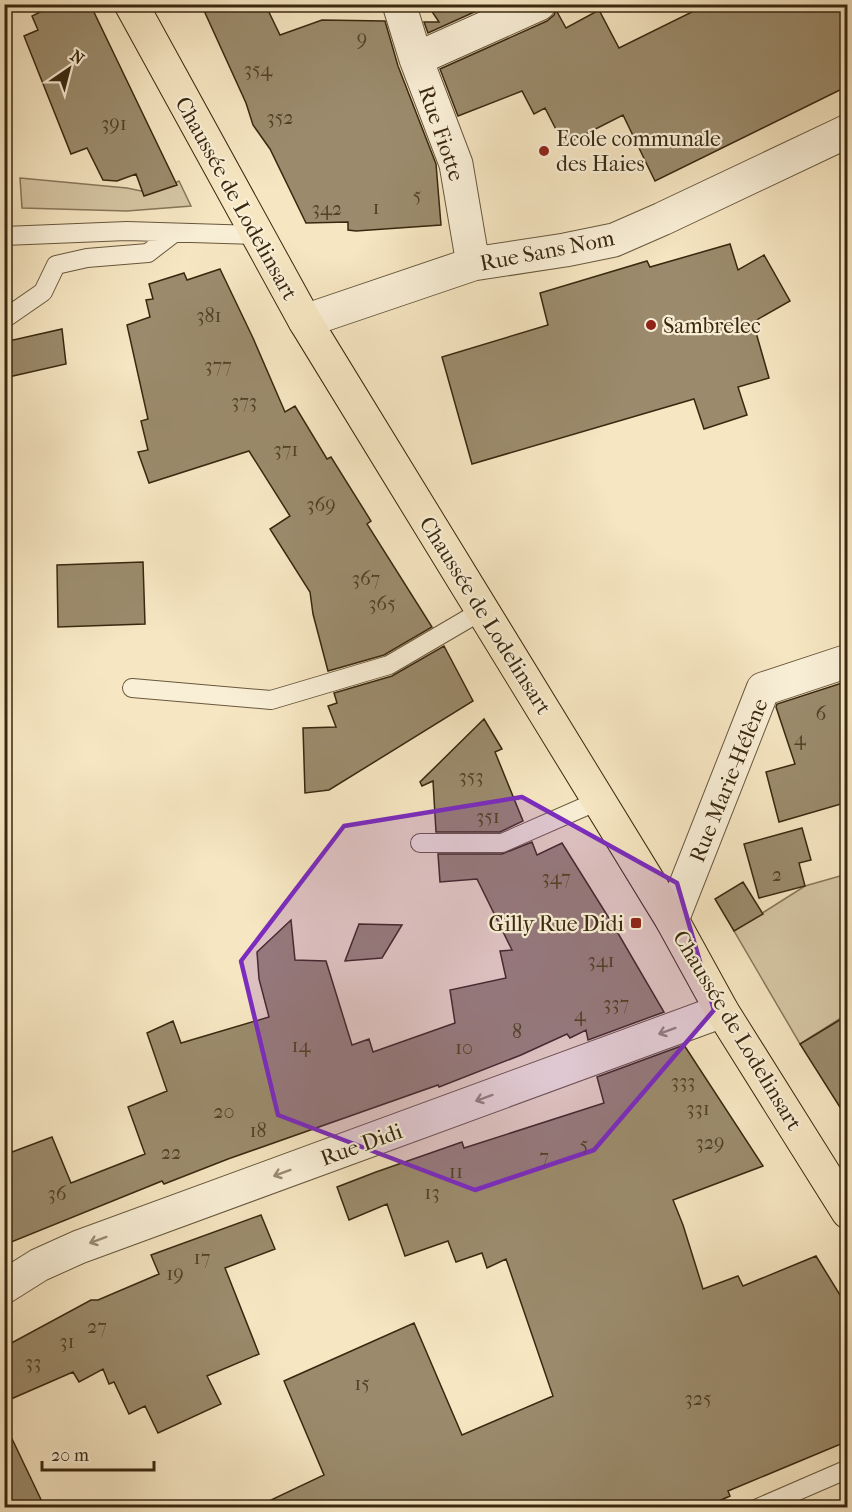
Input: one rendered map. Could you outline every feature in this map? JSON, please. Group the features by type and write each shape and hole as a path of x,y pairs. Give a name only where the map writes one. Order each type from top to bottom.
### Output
{"main road":[{"name":"Chaussée de Lodelinsart","path":"133,7 305,321 672,920 722,1011 848,1212"}],"street":[{"name":"Rue Fiotte","path":"399,4 416,59 456,164 473,264"},
{"path":"416,59 539,4"},
{"name":"Rue Sans Nom","path":"305,321 473,264 614,240 848,131"},
{"name":"Rue Marie-Hélène","path":"672,920 763,689 848,661"},
{"name":"Rue Didi","path":"4,1287 39,1265 79,1247 722,1011"}],"lane":[{"path":"4,236 128,231 258,235"},
{"path":"4,319 43,292 56,265 87,258 148,253 174,232"},
{"path":"132,688 271,700 389,665 483,610"},
{"path":"420,843 502,843 600,801"},
{"path":"758,1508 848,1469"}],"highlighted area":[{"path":"522,797 677,883 714,1010 594,1150 475,1190 278,1115 241,961 344,826"}],"shaded area":[{"path":"20,178 127,188 151,193 179,181 191,206 127,211 22,208"},
{"path":"847,874 847,1014 800,1044 734,931 805,886"}],"building":[{"path":"56,4 90,4 177,185 144,196 136,174 117,181 103,180 87,148 71,154 24,36 38,30 32,16"},
{"path":"201,4 265,4 280,35 322,20 385,21 398,66 436,164 441,225 356,231 348,230 348,222 306,223 270,149 253,125 246,103"},
{"path":"427,4 492,4 428,33 424,22 439,22"},
{"path":"708,4 848,4 848,86 655,181 623,115 564,145 545,108 534,114 522,91 458,116 440,69 547,21 556,10 566,28 599,10 619,48"},
{"name":"Sambrelec","path":"730,244 738,270 764,255 790,301 753,322 769,378 738,387 747,415 704,429 694,399 472,464 442,357 548,325 540,293 647,261 650,267"},
{"path":"220,269 285,412 295,406 327,459 331,457 371,521 367,524 432,627 384,655 328,671 313,614 310,592 270,529 290,516 249,451 149,483 138,452 148,450 141,421 148,419 127,325 150,317 146,300 153,299 149,284 184,273 187,280"},
{"path":"62,329 66,364 4,378 4,342"},
{"path":"143,562 145,624 58,627 57,565"},
{"path":"444,646 473,701 329,790 305,793 303,728 336,727 328,706 337,703 334,693 392,676"},
{"path":"848,681 848,802 779,822 766,772 795,764 776,707 777,704"},
{"path":"484,719 502,749 495,752 523,821 500,832 436,832 433,781 422,786 420,782"},
{"path":"802,828 811,860 799,863 805,886 759,898 744,844"},
{"path":"532,842 537,855 562,843 664,1012 588,1040 586,1030 570,1038 567,1034 521,1055 439,1087 438,1085 228,1159 164,1184 162,1181 4,1245 4,1155 52,1137 71,1183 145,1154 128,1107 167,1091 147,1033 173,1021 181,1043 269,1017 259,979 257,952 291,920 295,960 326,961 352,1045 369,1039 373,1052 455,1023 450,990 506,978 500,951 512,950 477,879 440,882 438,854 502,854"},
{"path":"743,882 763,914 734,931 715,899"},
{"path":"359,924 402,925 382,958 345,961"},
{"path":"848,1015 848,1120 800,1044"},
{"path":"684,1045 763,1166 673,1200 703,1289 738,1276 743,1286 816,1256 848,1308 848,1441 728,1491 730,1496 703,1508 254,1508 324,1475 284,1381 414,1323 462,1435 553,1396 506,1259 487,1268 482,1253 456,1262 448,1241 405,1256 387,1204 349,1220 337,1187 462,1142 464,1148 604,1103 597,1077"},
{"path":"261,1215 275,1249 225,1268 259,1354 207,1376 221,1404 158,1433 145,1406 129,1414 114,1382 109,1384 103,1369 79,1382 73,1372 4,1402 4,1347 91,1300 98,1300 159,1274 151,1255"},
{"path":"4,1422 45,1508 4,1508"}],"place":[{"name":"Ecole communale des Haies","path":"544,151"},
{"name":"Sambrelec","path":"651,325"},
{"name":"Gilly Rue Didi","path":"636,923"}]}
